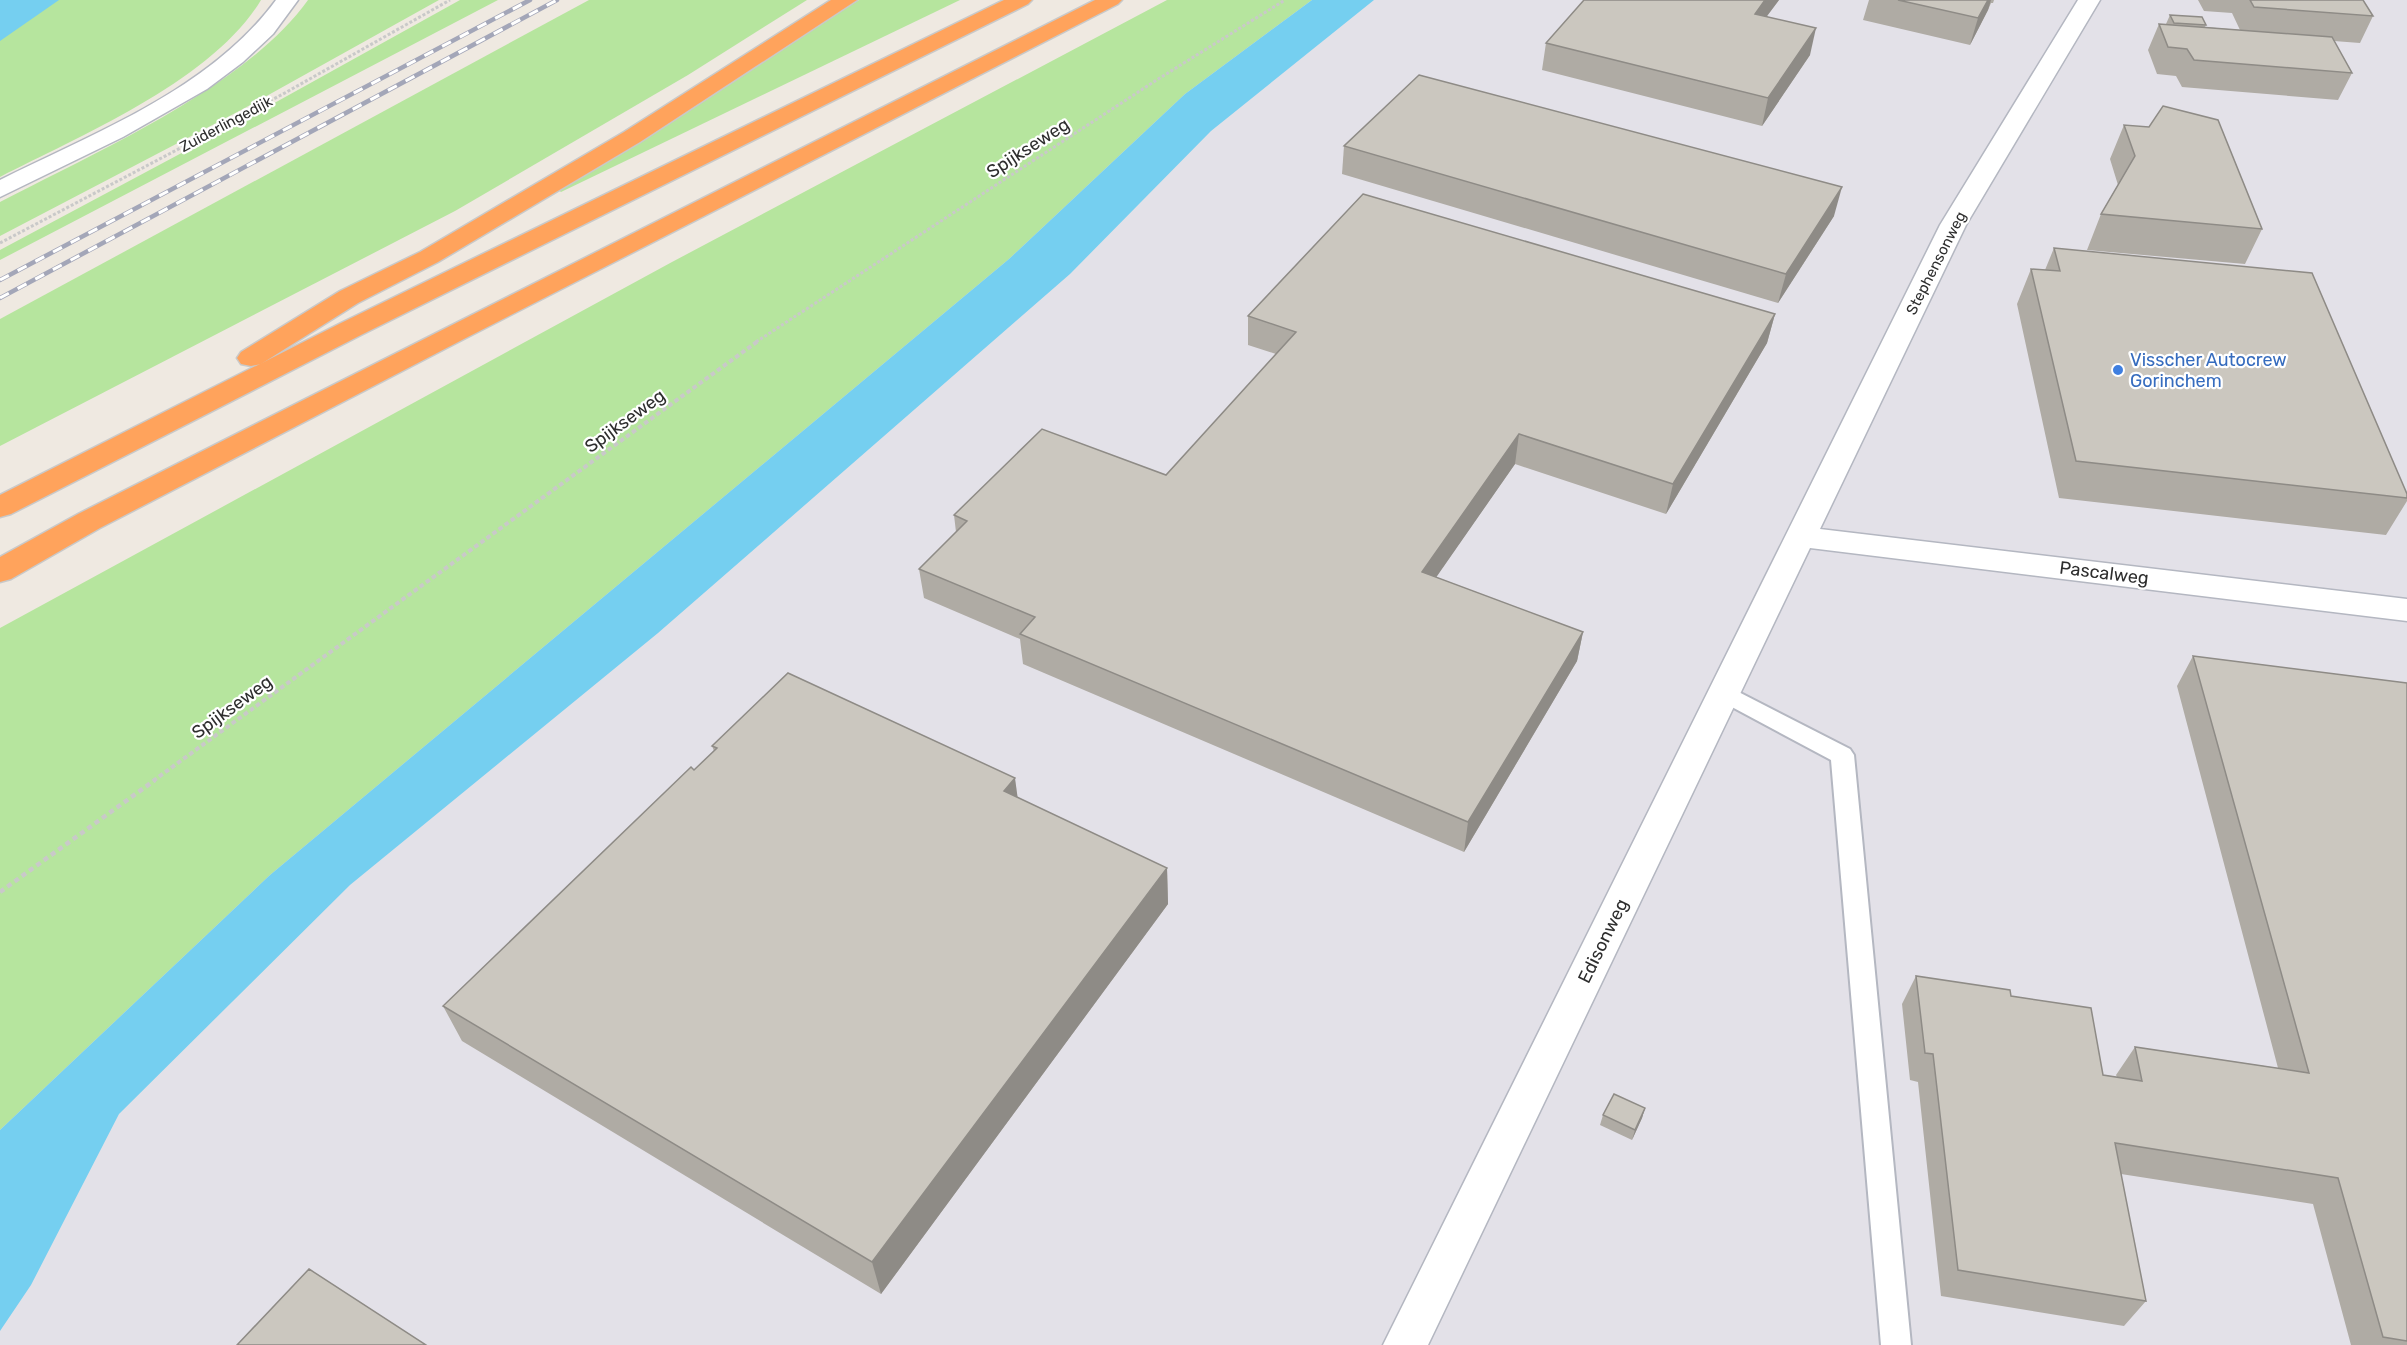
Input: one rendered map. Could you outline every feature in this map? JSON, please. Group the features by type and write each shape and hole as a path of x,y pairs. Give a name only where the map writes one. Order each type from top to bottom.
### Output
{"highway":[{"path":"65,473 349,297 429,257 632,137 846,0"},
{"path":"0,507 351,329 1021,0"},
{"path":"0,571 89,521 441,340 1111,0"}],"street":[{"path":"0,190 144,116 202,80 243,51 282,9 287,0"},
{"name":"Stephensonweg","path":"1802,537 1953,225 2089,0"},
{"name":"Pascalweg","path":"1802,537 2407,610"},
{"name":"Edisonweg","path":"1405,1345 1802,537"}],"lane":[{"path":"1725,693 1842,755 1896,1345"}],"path":[{"name":"Zuiderlingedijk","path":"0,243 283,94 449,0"},
{"name":"Spijkseweg","path":"0,892 756,342 1155,81 1285,0"}],"shaded area":[{"path":"1215,0 2407,0 2407,1345 0,1345 0,679"}],"green space":[{"path":"0,0 261,0 239,29 212,56 179,80 106,124 0,177"},
{"path":"308,0 439,0 243,109 0,236 0,202 123,139 209,89 247,61 281,31"},
{"path":"460,0 498,0 0,260 0,250 260,111"},
{"path":"589,0 807,0 688,75 455,211 0,446 0,319"},
{"path":"859,0 960,0 561,192 557,189"},
{"path":"1167,0 1312,0 1185,94 1009,259 270,875 0,1130 0,628 672,262"}],"water":[{"path":"0,0 59,0 0,41"},
{"path":"1312,0 1374,0 1211,131 1070,274 658,633 350,885 119,1114 31,1285 0,1331 0,1130 270,875 1009,259 1185,94"}],"building":[{"path":"1584,0 1765,0 1755,14 1816,28 1768,98 1546,43"},
{"path":"1898,0 1988,0 1978,18"},
{"path":"2250,0 2363,0 2373,16 2254,7"},
{"path":"2170,15 2202,17 2206,25 2174,23"},
{"path":"2159,24 2332,37 2352,73 2194,60 2187,49 2168,47"},
{"path":"1419,75 1842,187 1786,274 1344,146"},
{"path":"2163,106 2218,120 2262,229 2101,214 2135,156 2124,125 2149,127"},
{"path":"1363,194 1775,314 1673,484 1519,434 1422,572 1583,632 1468,822 1020,634 1035,617 919,569 967,521 954,515 1042,429 1166,475 1296,332 1248,316"},
{"path":"2054,248 2312,273 2407,498 2076,461 2031,269 2060,271"},
{"path":"2193,656 2407,683 2407,1341 2383,1337 2338,1178 2115,1143 2146,1301 1958,1270 1933,1054 1925,1053 1916,976 2010,990 2011,996 2091,1008 2103,1075 2142,1081 2135,1047 2309,1073"},
{"path":"788,673 1015,778 1004,791 1167,868 872,1262 443,1006 691,767 694,770 717,748 712,746"},
{"path":"1614,1094 1645,1108 1635,1130 1603,1115"},
{"path":"309,1269 426,1345 237,1345"}],"railway":[{"path":"0,280 530,0"},
{"path":"0,298 557,0"}],"place":[{"name":"Visscher Autocrew Gorinchem","path":"2118,370"}]}
